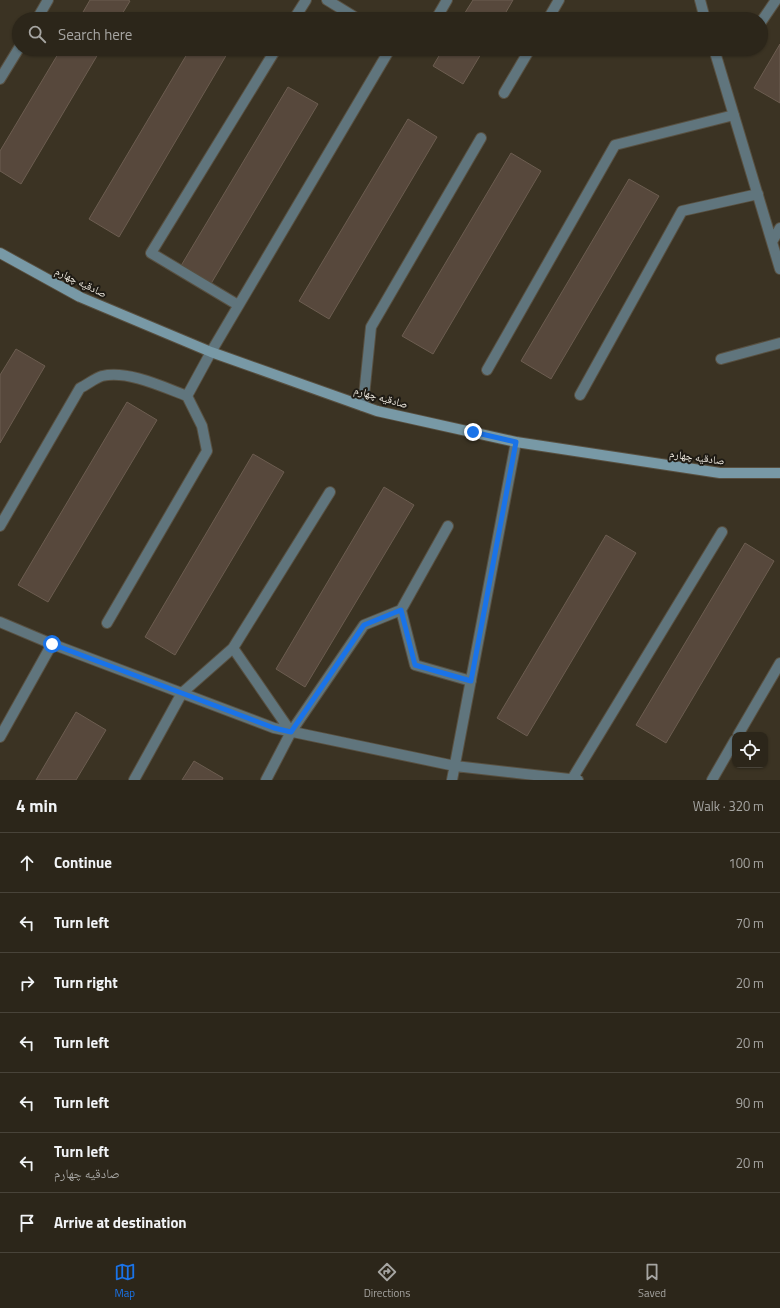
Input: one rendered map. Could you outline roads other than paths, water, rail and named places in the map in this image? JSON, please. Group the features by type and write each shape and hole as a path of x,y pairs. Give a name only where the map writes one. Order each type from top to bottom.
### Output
{"street":[{"path":"40,12 48,0"},
{"path":"298,12 306,0"},
{"path":"327,0 347,12"},
{"path":"440,12 446,0"},
{"path":"552,12 559,0"},
{"path":"700,0 703,12"},
{"path":"768,12 776,0"},
{"path":"0,79 14,56"},
{"path":"238,305 151,253 272,56"},
{"path":"187,396 238,305 386,56"},
{"path":"504,93 526,56"},
{"path":"716,56 780,269"},
{"path":"487,370 615,145 734,115"},
{"path":"363,406 371,327 481,138"},
{"path":"580,396 682,211 758,194"},
{"path":"772,242 780,228"},
{"name":"صادقیه چهارم","path":"0,253 80,297 211,352 377,411 516,442 720,473 780,473"},
{"path":"721,359 780,343"},
{"path":"0,526 80,388 101,376 119,375 144,380 187,396 202,426 207,451 107,623"},
{"path":"452,780 516,442"},
{"path":"134,780 182,693 233,648 330,492"},
{"path":"266,780 291,732 364,625 401,610 448,526"},
{"path":"0,622 52,644 274,728 455,766 575,780 722,532"},
{"path":"401,610 415,665 471,681"},
{"path":"0,737 52,644"},
{"path":"233,648 291,732"},
{"path":"740,732 780,662"},
{"path":"712,780 732,745"}]}
